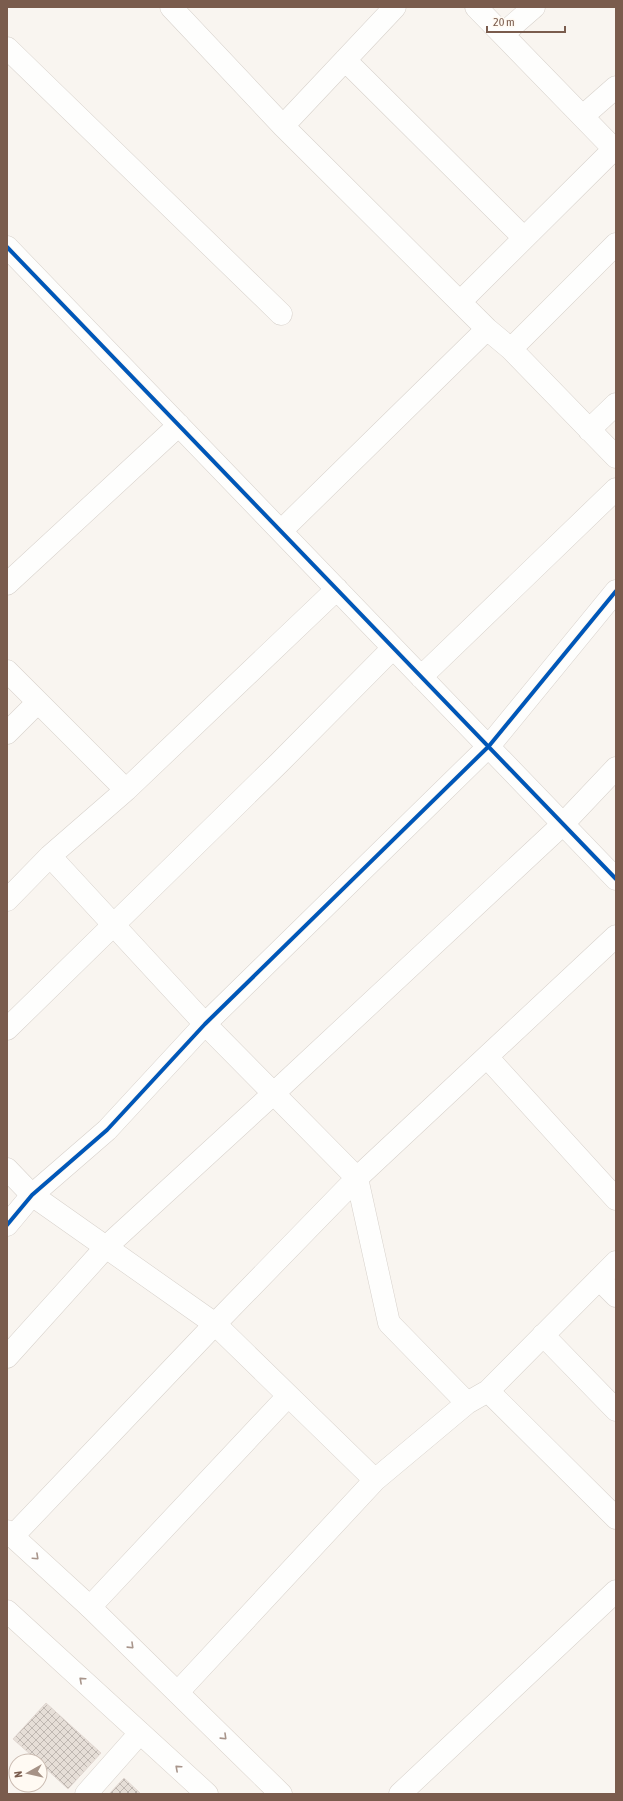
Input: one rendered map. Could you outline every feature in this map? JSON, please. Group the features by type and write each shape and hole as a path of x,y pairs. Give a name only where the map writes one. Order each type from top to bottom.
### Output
{"street":[{"path":"172,7 283,126 487,329 511,349 616,457"},
{"path":"283,126 395,7"},
{"path":"460,302 615,150 476,7"},
{"path":"503,34 534,7"},
{"path":"7,48 281,314"},
{"path":"345,60 524,238"},
{"path":"583,116 616,87"},
{"path":"511,349 616,244"},
{"path":"7,247 616,879"},
{"path":"281,531 487,329"},
{"path":"590,430 616,404"},
{"path":"7,584 178,425"},
{"path":"422,677 616,489"},
{"path":"7,900 50,856 126,790 337,589"},
{"path":"7,1225 32,1195 107,1130 204,1024 489,746 616,591"},
{"path":"7,1029 393,648"},
{"path":"7,671 126,790"},
{"path":"7,733 38,702"},
{"path":"7,1357 106,1247 274,1094 563,824 616,768"},
{"path":"50,856 204,1024 357,1178 389,1323 467,1403"},
{"path":"281,1794 90,1607 10,1534 357,1178 616,936"},
{"path":"487,1057 616,1198"},
{"path":"7,1169 32,1195 215,1324 375,1480"},
{"path":"178,1692 375,1480 467,1403 488,1391 616,1262"},
{"path":"599,1279 616,1296"},
{"path":"543,1335 616,1410"},
{"path":"488,1391 616,1518"},
{"path":"90,1607 288,1396"},
{"path":"400,1794 616,1591"},
{"path":"7,1611 207,1794"},
{"path":"86,1794 140,1733"}],"building":[{"path":"46,1703 101,1753 68,1789 48,1770 48,1753 29,1753 13,1739"},
{"path":"124,1778 141,1794 109,1794"}],"cycle path":[{"path":"7,247 616,879"},
{"path":"7,1225 32,1195 107,1130 205,1024 489,746 616,591"}]}
